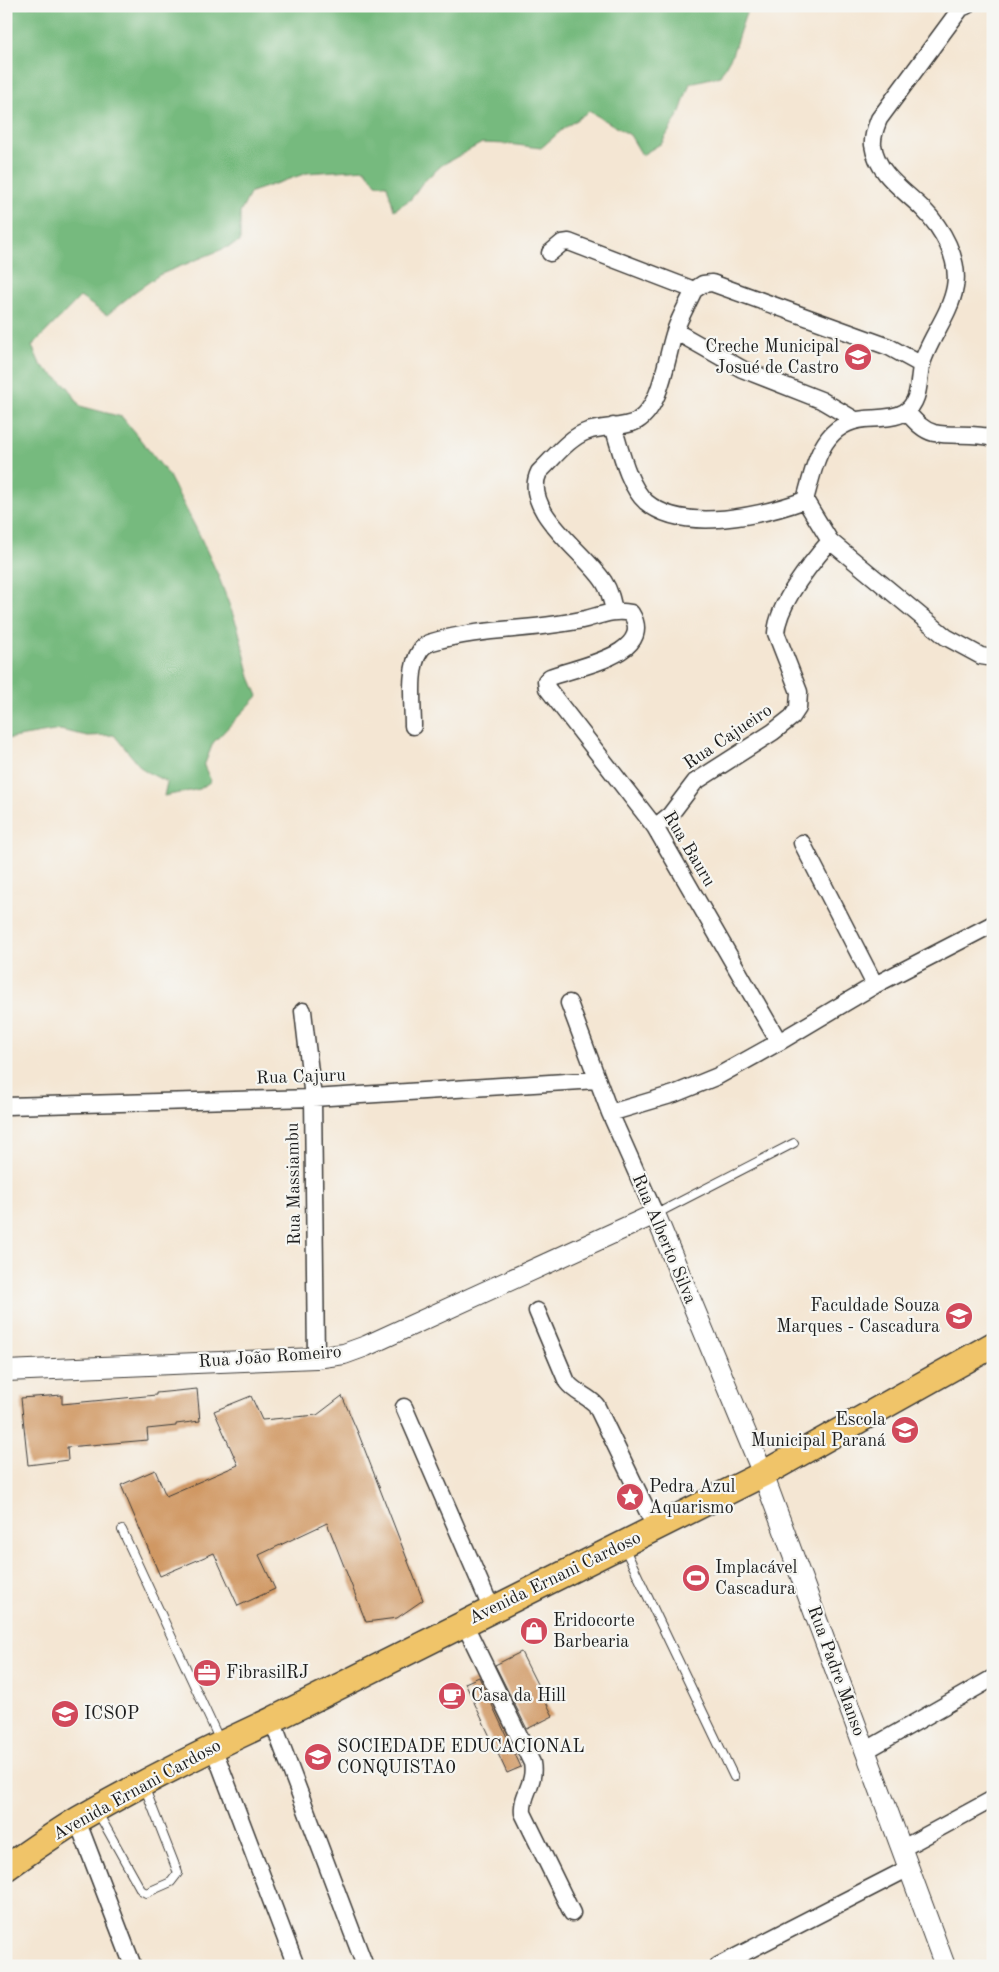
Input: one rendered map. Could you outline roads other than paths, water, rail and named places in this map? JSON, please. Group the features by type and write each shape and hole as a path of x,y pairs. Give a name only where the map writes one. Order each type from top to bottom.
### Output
{"main road":[{"name":"Avenida Ernani Cardoso","path":"6,1868 87,1815 144,1784 763,1474 993,1345"}],"street":[{"path":"963,7 878,119 874,131 873,144 877,159 888,176 925,211 944,236 952,254 955,285 951,302 922,365 916,397 906,411 884,418 855,420 834,430 822,446 805,500 830,541 946,637 981,656 993,658"},
{"path":"550,253 562,243 569,242 694,290"},
{"path":"413,726 413,679 416,660 420,650 429,643 461,636 551,625 585,619 614,611 610,592 604,582 543,512 535,487 535,479 539,472 573,440 587,431 625,425 637,421 653,404 659,390 675,331 694,290 702,284 712,283 889,347 922,365"},
{"path":"675,331 742,369 821,400 855,420"},
{"path":"906,411 924,428 934,433 979,434 993,438"},
{"path":"613,426 625,465 639,494 646,502 668,514 691,518 725,518 770,511 805,500"},
{"name":"Rua Cajueiro","path":"655,826 670,815 695,782 773,732 792,717 798,708 800,692 776,633 776,628 793,590 830,541"},
{"name":"Rua Bauru","path":"614,611 628,612 633,616 636,632 632,642 616,655 550,676 546,681 547,688 655,826 779,1042"},
{"path":"802,843 875,985"},
{"path":"610,1113 696,1086 779,1042 875,985 993,924"},
{"name":"Rua Alberto Silva","path":"569,1003 610,1113 655,1214 763,1474"},
{"name":"Rua Massiambu","path":"303,1011 313,1098 316,1358"},
{"name":"Rua Cajuru","path":"6,1106 313,1098 597,1080"},
{"name":"Rua João Romeiro","path":"6,1371 316,1358 344,1354 366,1346 655,1214"},
{"path":"537,1310 567,1382 572,1388 588,1397 596,1405 656,1529"},
{"path":"404,1407 492,1610"},
{"name":"Rua Padre Manso","path":"763,1474 945,1966"},
{"path":"464,1623 532,1763 533,1779 523,1801 523,1813 572,1913"},
{"path":"865,1751 993,1678"},
{"path":"272,1720 365,1966"},
{"path":"217,1746 296,1966"},
{"path":"901,1849 993,1799"},
{"path":"87,1815 133,1966"},
{"path":"718,1966 909,1868"}],"lane":[{"path":"655,1214 794,1143"},
{"path":"122,1530 217,1746"},
{"path":"623,1545 734,1777"},
{"path":"87,1815 141,1890 146,1893 171,1882 178,1873 144,1784"}],"place":[{"name":"Creche Municipal Josué de Castro","path":"858,357"},
{"name":"Faculdade Souza Marques - Cascadura","path":"959,1316"},
{"name":"Escola Municipal Paraná","path":"905,1430"},
{"name":"Pedra Azul Aquarismo","path":"630,1497"},
{"name":"Implacável Cascadura","path":"696,1578"},
{"name":"Eridocorte Barbearia","path":"534,1631"},
{"name":"FibrasilRJ","path":"207,1673"},
{"name":"Casa da Hill","path":"452,1696"},
{"name":"ICSOP","path":"65,1714"},
{"name":"SOCIEDADE EDUCACIONAL CONQUISTA0","path":"318,1757"}]}
